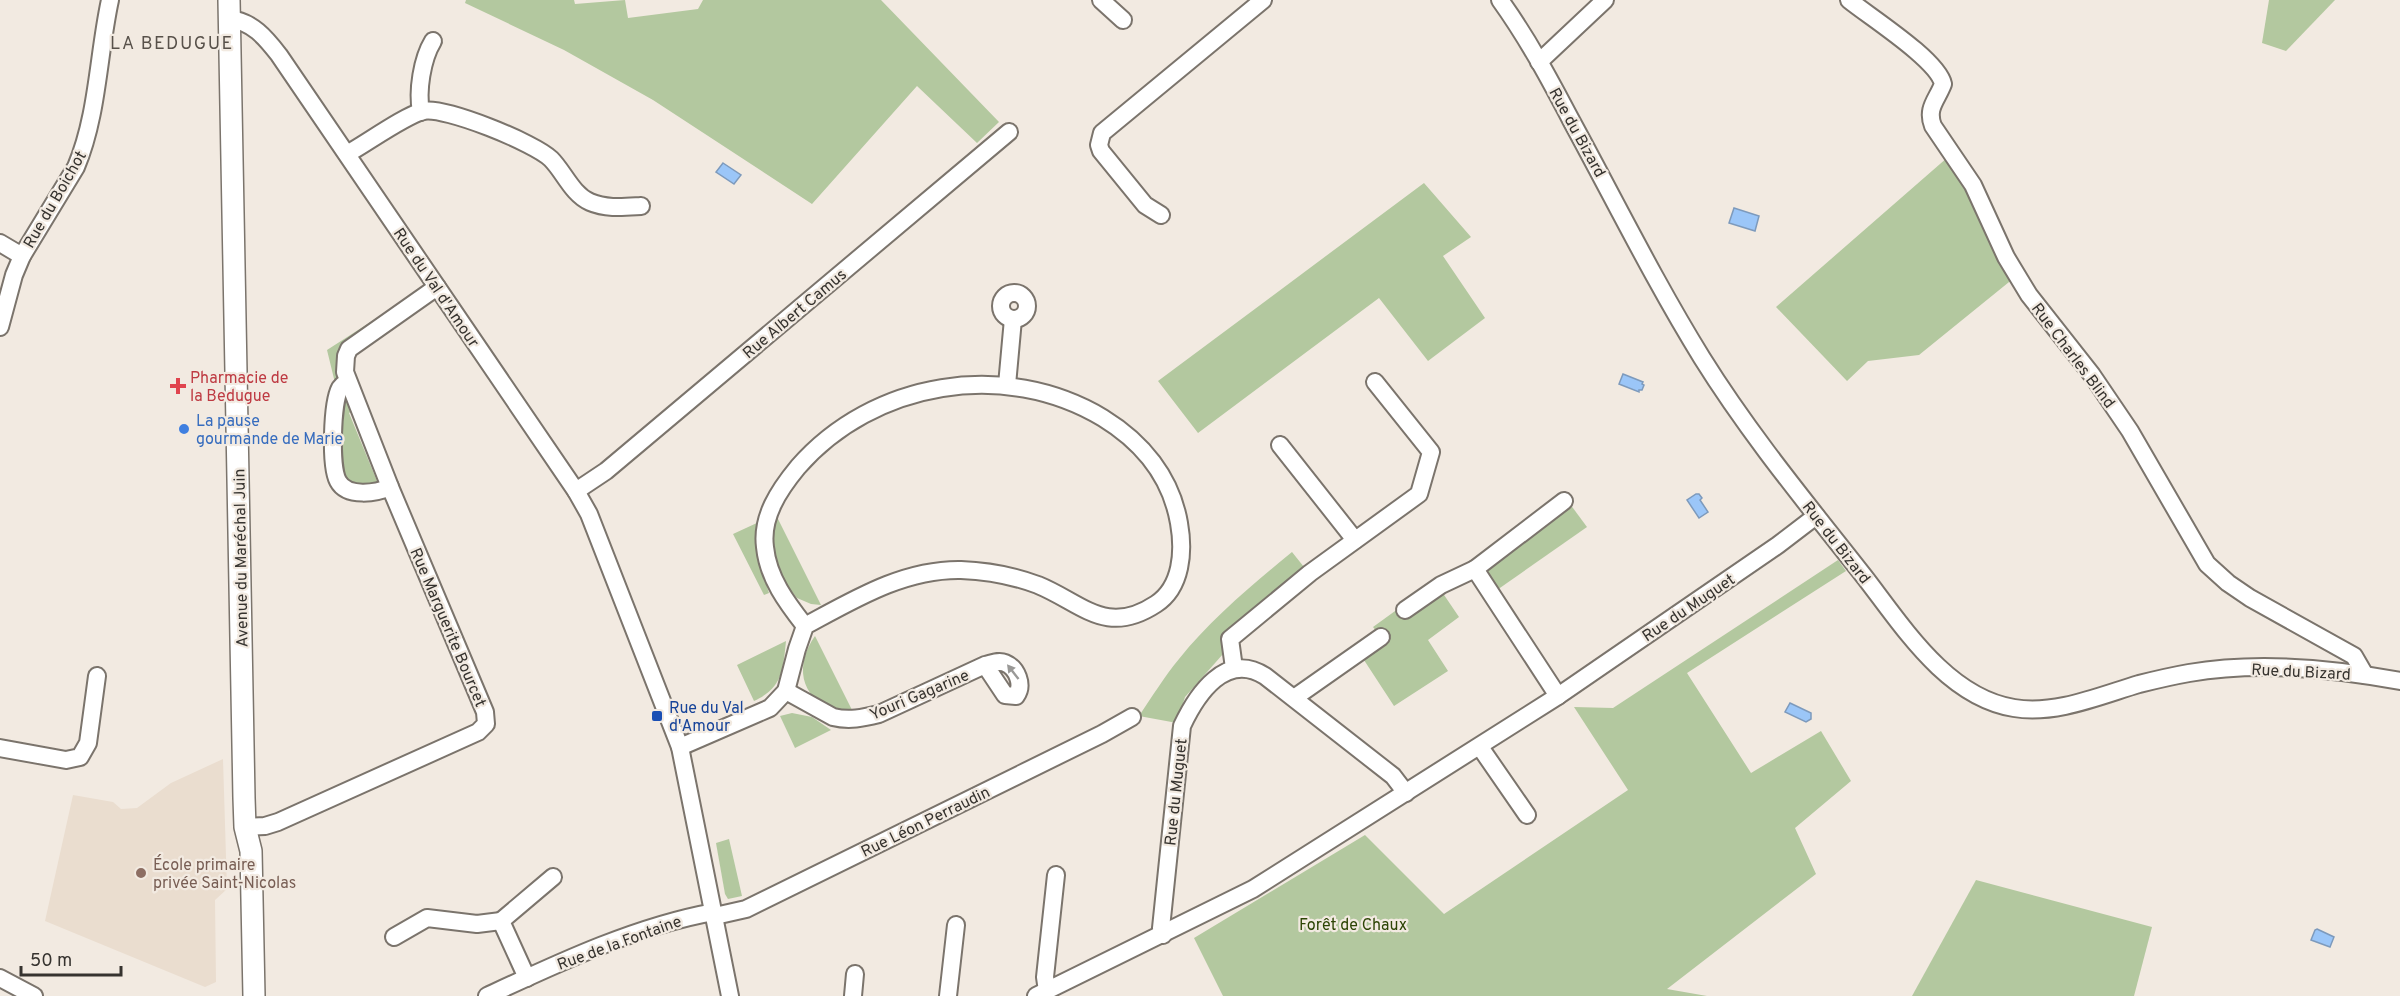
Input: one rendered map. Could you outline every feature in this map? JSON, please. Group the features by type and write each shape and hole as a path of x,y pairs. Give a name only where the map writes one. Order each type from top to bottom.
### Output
{"main road":[{"name":"Avenue du Maréchal Juin","path":"229,10 245,827 240,851 243,996"},
{"name":"Avenue du Maréchal Juin","path":"245,827 251,851 254,996"}],"street":[{"name":"Rue du Boichot","path":"0,327 2,309 22,256 76,167 82,153 93,109 110,0"},
{"path":"1101,0 1123,20"},
{"path":"1161,215 1144,205 1101,151 1099,145 1102,133 1263,0"},
{"name":"Rue du Bizard","path":"1500,0 1539,62 1702,358 1731,403 1897,618 1930,657 1957,682 1975,694 2014,709 2055,707 2141,684 2215,670 2299,668 2400,681"},
{"path":"1539,62 1605,0"},
{"name":"Rue Charles Blind","path":"1849,0 1919,52 1937,70 1943,84 1931,106 1930,120 1933,126 1973,185 2006,257 2029,295 2092,375 2130,431 2207,564 2228,583 2250,598 2354,656 2365,675"},
{"name":"Rue du Val d'Amour","path":"229,10 268,41 576,491 589,514 680,747 730,996"},
{"path":"421,112 426,53 433,42"},
{"path":"347,154 421,112 442,111 539,150 558,167 580,196 590,202 609,206 640,206"},
{"name":"Rue Albert Camus","path":"576,491 606,471 1009,132"},
{"name":"Rue du Boichot","path":"0,243 22,256"},
{"name":"Rue Marguerite Bourcet","path":"245,827 265,826 278,822 478,732 486,724 485,712 347,381 345,363 350,349 437,287"},
{"path":"1007,385 1013,319"},
{"name":"Rue Marguerite Bourcet","path":"347,381 339,391 335,414 334,465 338,481 345,488 356,492 371,493 390,487"},
{"path":"1375,382 1431,452 1419,494 1310,573 1230,639 1234,668 1247,668 1260,673 1393,776 1406,793"},
{"path":"680,747 770,708 786,691 797,649 806,626 872,591 918,574 987,572 1017,578 1040,586 1099,616 1107,617 1132,616 1158,603 1167,595 1179,567 1180,530 1173,500 1154,464 1127,434 1095,413 1061,398 1007,385 970,385 934,389 878,407 821,444 793,473 769,512 765,548 779,588 806,626"},
{"path":"1280,445 1355,540"},
{"path":"1405,610 1441,585 1475,569 1564,501"},
{"name":"Rue du Muguet","path":"1042,993 1253,890 1558,696 1778,545 1816,516"},
{"path":"1475,569 1558,696"},
{"path":"1294,698 1381,637"},
{"name":"Youri Gagarine","path":"786,691 833,717 861,719 879,714 985,665"},
{"name":"Rue du Muguet","path":"1163,935 1161,928 1182,726 1193,705 1215,680 1234,668"},
{"path":"0,748 66,760 80,757 88,743 97,676"},
{"name":"Rue Léon Perraudin","path":"714,914 746,909 1091,740 1132,717"},
{"path":"1480,747 1527,815"},
{"name":"Rue du Muguet","path":"1042,993 1056,875"},
{"path":"394,937 427,918 477,924 501,921 553,877"},
{"name":"Rue de la Fontaine","path":"488,996 628,937 693,916 714,914"},
{"path":"501,921 527,978"},
{"path":"948,996 956,925"},
{"path":"853,996 855,974"},
{"path":"0,978 34,996"}],"shaded area":[{"name":"École primaire privée Saint-Nicolas","path":"223,759 227,889 215,900 216,982 205,987 45,921 73,795 113,802 121,809 137,808 171,783"}],"green space":[{"path":"466,0 574,0 575,4 625,0 628,18 698,9 703,0 881,0 999,122 977,143 917,86 812,204 653,100 564,50 465,3"},
{"path":"2269,0 2335,0 2286,51 2262,43"},
{"path":"1948,157 2014,278 1919,355 1868,361 1847,381 1776,307"},
{"path":"1424,183 1471,237 1443,256 1485,318 1428,361 1379,298 1198,433 1158,381"},
{"path":"414,294 350,340 336,387 327,350"},
{"path":"345,391 354,410 349,413 377,481 383,479 369,490 343,479 338,413"},
{"path":"1570,504 1587,527 1497,590 1487,569"},
{"path":"776,515 821,605 811,604 797,598 781,578 770,540"},
{"path":"759,522 758,561 769,593 764,595 733,534"},
{"path":"1292,552 1304,567 1222,634 1223,654 1185,697 1177,723 1139,716 1191,644 1218,616"},
{"name":"Forêt de Chaux","path":"1838,560 1846,571 1687,673 1751,773 1821,731 1851,781 1795,828 1816,874 1667,989 1707,996 1223,996 1194,938 1365,835 1444,914 1628,790 1574,707 1613,708"},
{"path":"1440,589 1459,617 1428,640 1448,671 1394,706 1362,657 1384,641 1373,627 1402,606"},
{"path":"815,636 853,712 836,711 822,704 807,688 803,668"},
{"path":"786,641 780,677 771,690 754,701 737,665"},
{"path":"792,713 812,717 831,730 795,748 780,716"},
{"path":"729,839 742,896 728,899 725,894 716,843"},
{"path":"1976,880 2152,927 2134,996 1912,996"}],"water":[{"path":"723,163 741,175 734,184 716,172"},
{"path":"1734,208 1759,216 1755,231 1729,223"},
{"path":"1623,374 1643,382 1642,390 1639,392 1619,384"},
{"path":"1696,494 1702,498 1700,500 1708,512 1699,518 1687,500"},
{"path":"1790,703 1811,713 1811,719 1806,722 1785,712"},
{"path":"2317,929 2334,937 2330,947 2311,940"}],"place":[{"name":"Pharmacie de la Bedugue","path":"178,386"},
{"name":"La pause gourmande de Marie","path":"184,429"},
{"name":"Rue du Val d'Amour","path":"657,716"},
{"name":"École primaire privée Saint-Nicolas","path":"141,873"}],"district":[{"name":"LA BEDUGUE","path":"172,43"}]}
